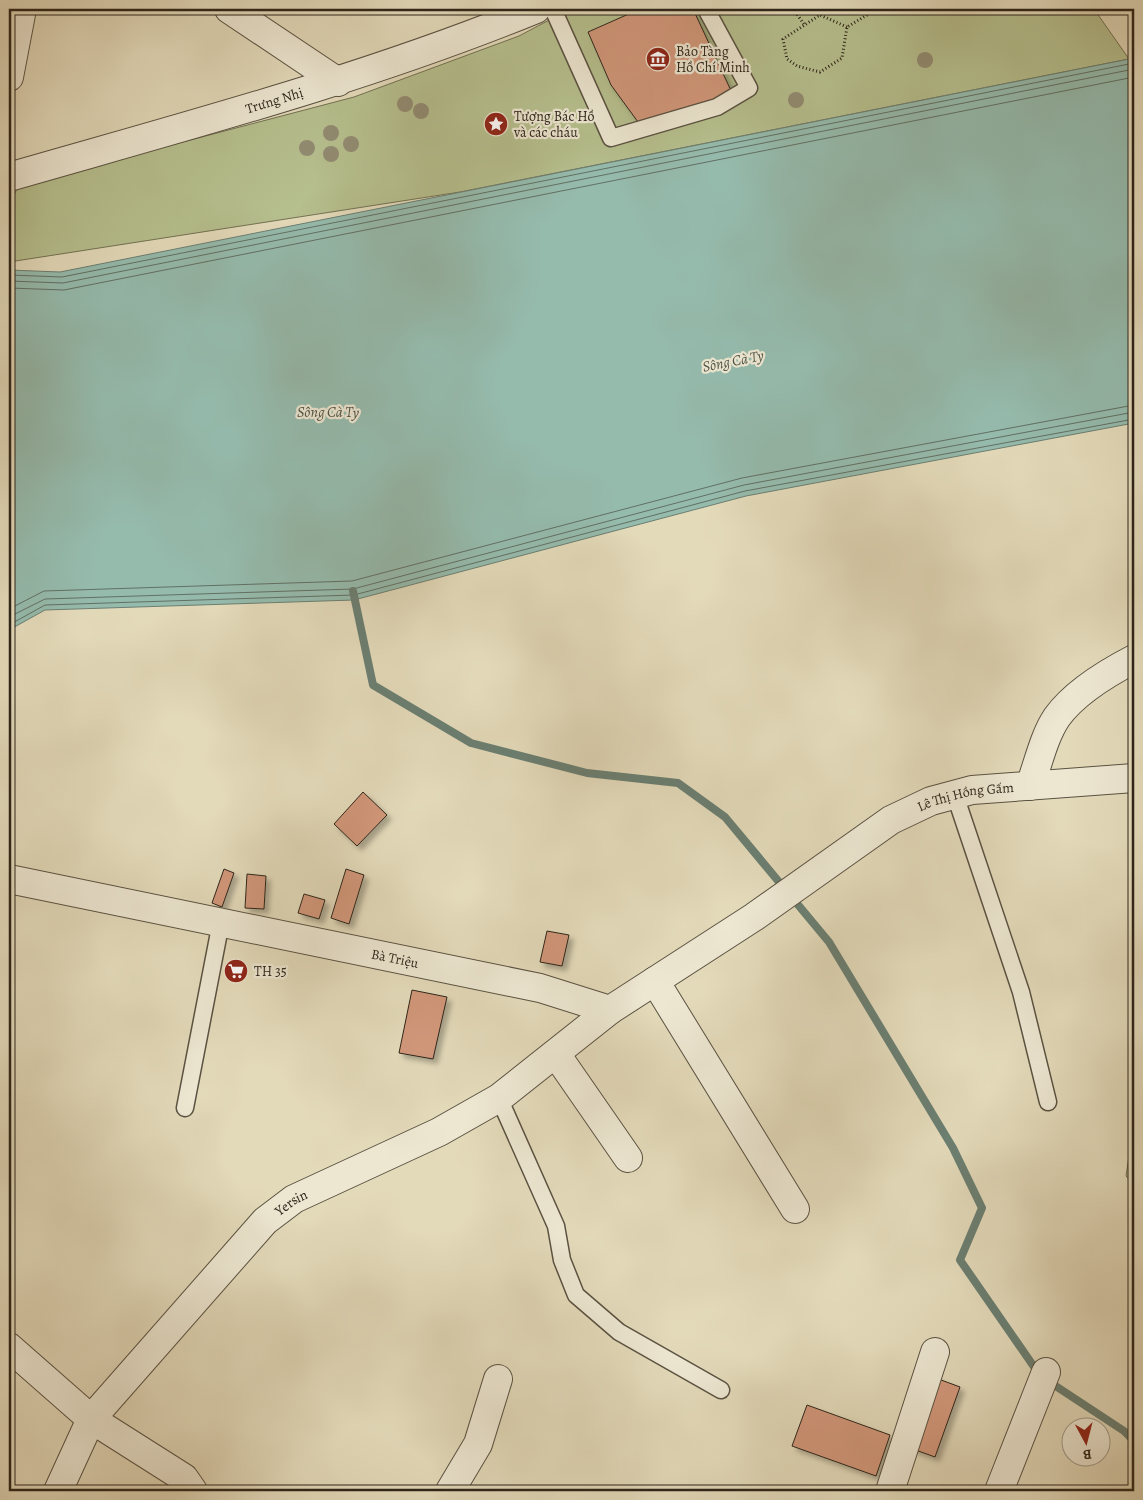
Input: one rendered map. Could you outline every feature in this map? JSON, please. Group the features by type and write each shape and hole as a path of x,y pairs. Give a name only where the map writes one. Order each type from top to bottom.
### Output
{"street":[{"path":"10,60 22,9"},
{"path":"229,9 338,82"},
{"name":"Trưng Nhị","path":"9,177 338,82 538,9"},
{"path":"1030,786 1057,718 1080,695 1113,670 1134,659"},
{"name":"Lê Thị Hồng Gấm","path":"655,981 754,917 891,820 931,801 972,790 1134,778"},
{"name":"Bà Triệu","path":"9,879 540,988 610,1010"},
{"path":"610,1010 655,981 795,1209"},
{"name":"Yersin","path":"58,1491 91,1419 265,1221 287,1204 319,1187 439,1132 499,1098 610,1010"},
{"path":"556,1054 628,1158"},
{"path":"9,1348 91,1419 184,1478 193,1491"},
{"path":"890,1491 935,1352"},
{"path":"999,1491 1046,1372"},
{"path":"450,1491 478,1444 498,1379"}],"lane":[{"path":"538,9 611,138 717,106 749,88 706,9"},
{"path":"955,794 1021,992 1048,1102"},
{"path":"186,1108 221,922"},
{"path":"499,1098 556,1226 562,1260 576,1295 619,1332 721,1390"}],"path":[{"path":"793,9 804,24"},
{"path":"847,27 820,15 783,38 787,59 797,66 820,72 842,58 847,27 877,9"}],"shaded area":[{"path":"570,9 1094,9 1129,59 460,192 9,262 9,205 19,185 354,97 519,36"},
{"path":"1134,1124 1134,1185 1126,1176"}],"water":[{"name":"Sông Cà Ty","path":"1134,58 1134,423 746,496 354,600 45,610 9,630 9,270 60,272"}],"building":[{"name":"Bảo Tàng Hồ Chí Minh","path":"640,9 693,9 733,95 638,122 611,85 588,32"},
{"path":"363,792 387,815 357,846 334,824"},
{"path":"224,869 234,873 222,907 212,903"},
{"path":"346,869 364,875 349,924 331,918"},
{"path":"247,874 266,876 264,909 245,908"},
{"path":"304,894 325,900 319,919 298,913"},
{"path":"547,931 569,935 562,966 540,962"},
{"path":"412,990 447,997 433,1059 399,1053"},
{"path":"925,1374 960,1387 935,1457 899,1444"},
{"path":"807,1405 890,1435 876,1476 792,1446"}],"waterway":[{"path":"353,591 373,685 471,743 587,773 678,783 725,817 829,942 953,1148 982,1208 960,1260 1039,1374"},
{"path":"1048,1381 1124,1431 1134,1441"}],"place":[{"name":"Bảo Tàng Hồ Chí Minh","path":"658,59"},
{"name":"Tượng Bác Hồ và các cháu","path":"496,124"},
{"name":"TH 35","path":"236,971"}]}
